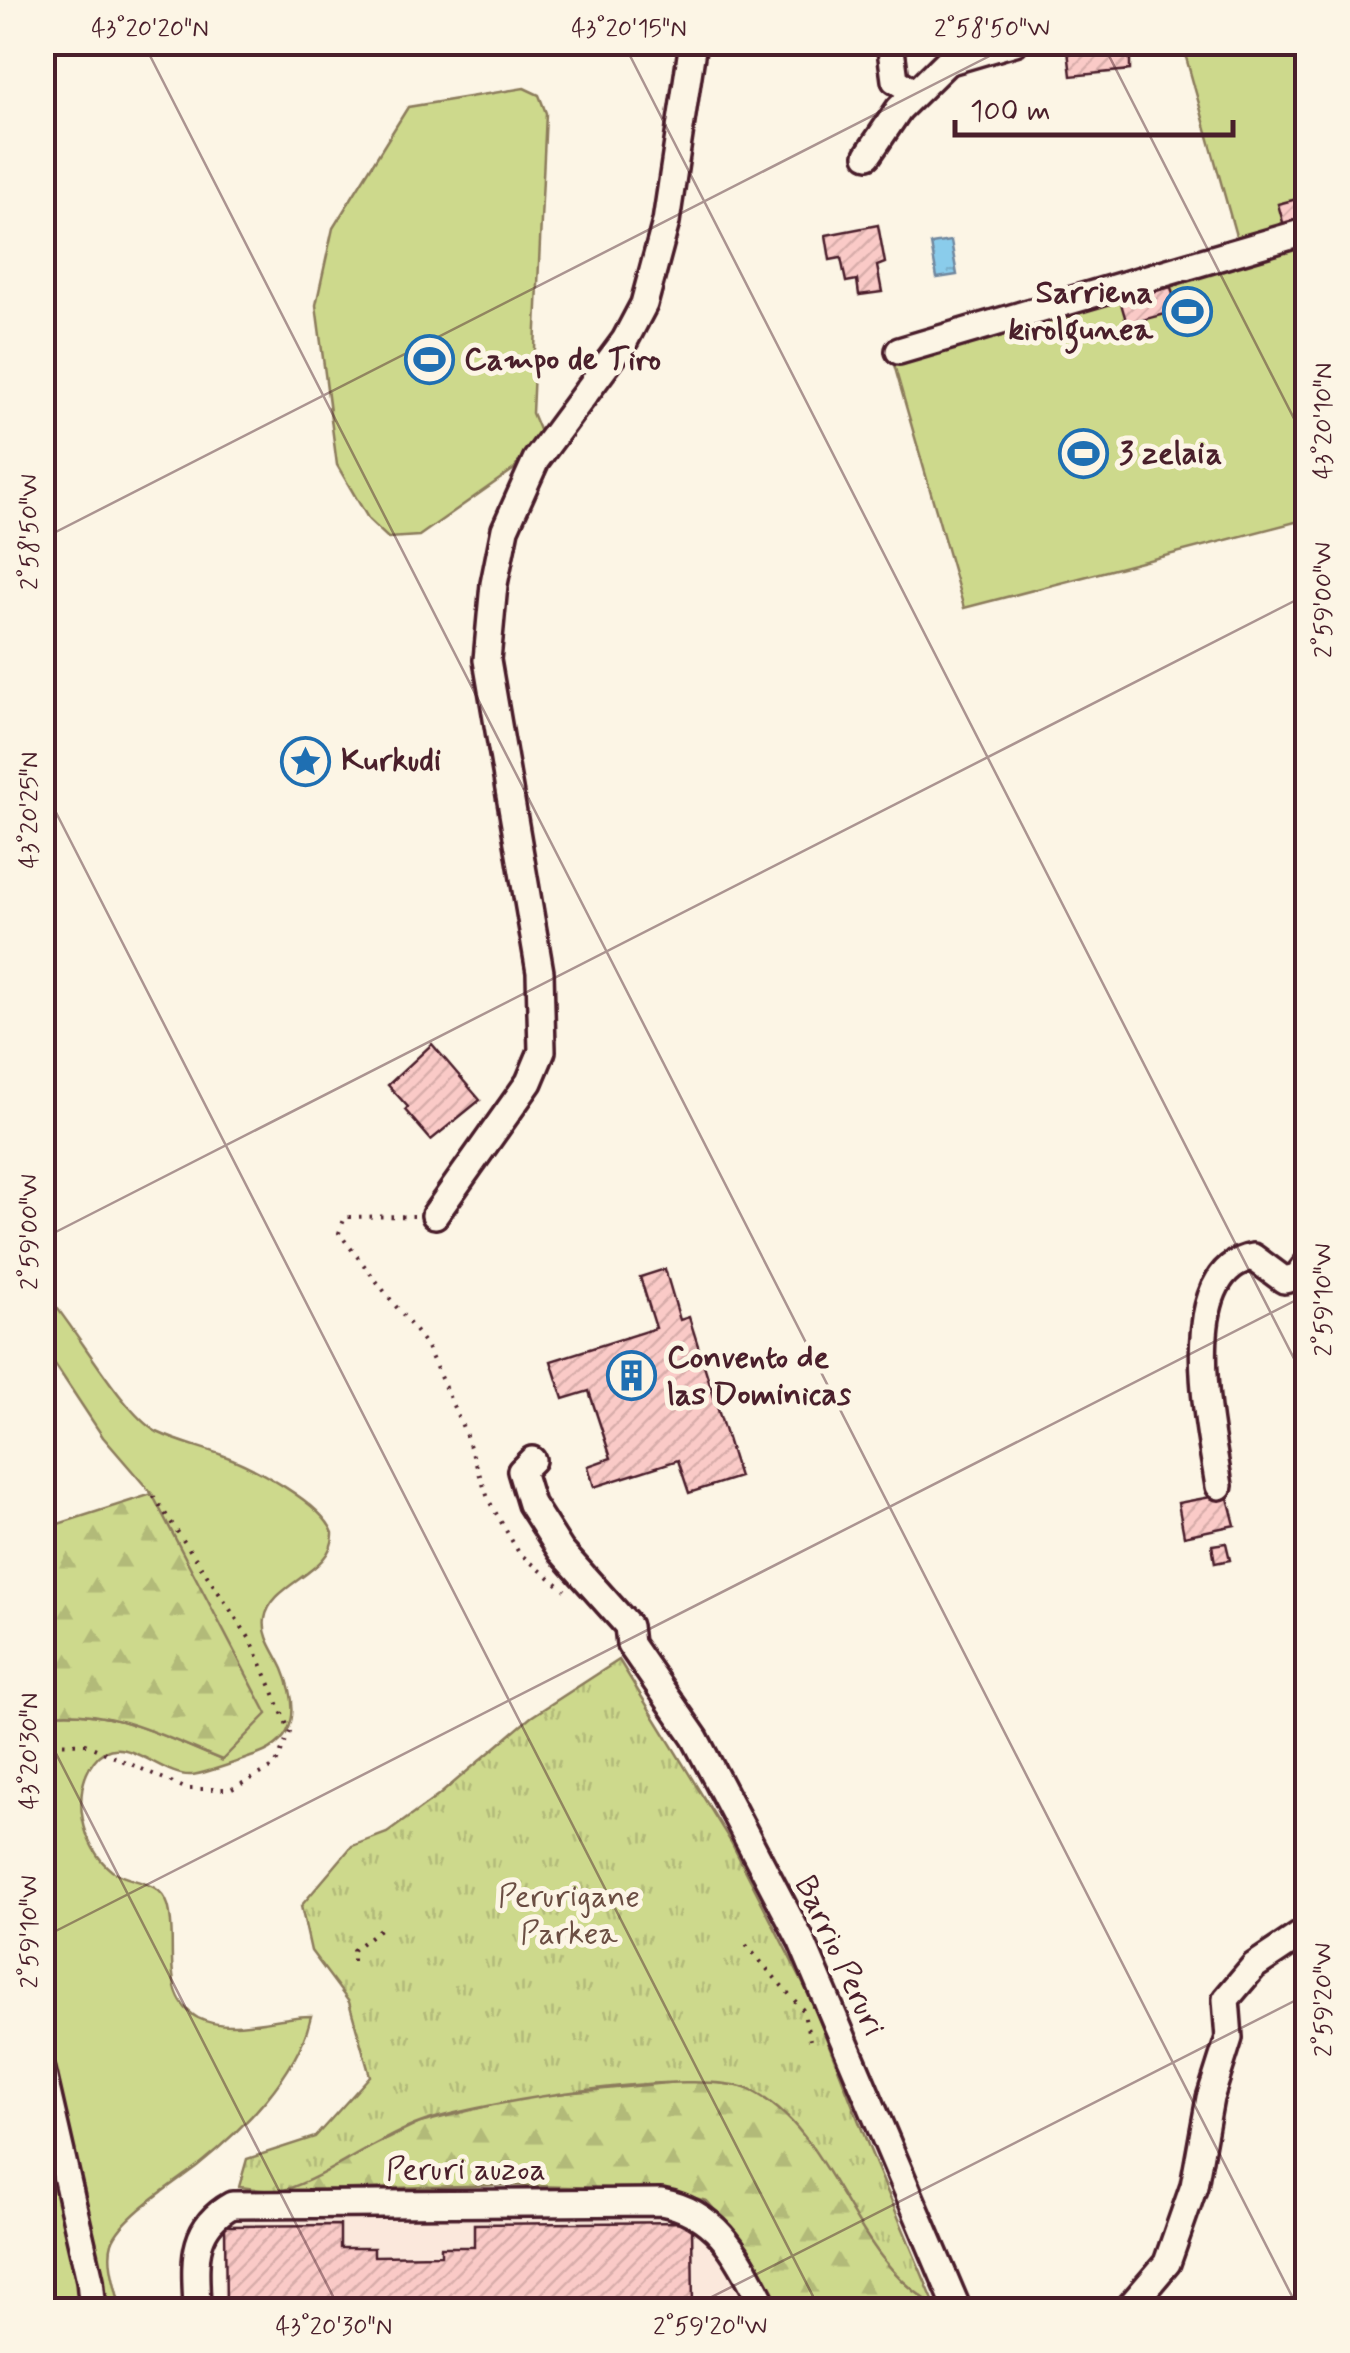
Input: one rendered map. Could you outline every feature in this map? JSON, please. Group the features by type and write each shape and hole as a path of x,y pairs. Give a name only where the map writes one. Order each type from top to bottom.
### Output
{"street":[{"path":"435,1215 529,1082 542,1050 540,972 487,660 494,584 505,528 536,460 625,340 644,304 666,222 693,42"},
{"path":"890,42 895,80 914,92"},
{"path":"868,155 888,122 947,62 1014,42"},
{"path":"898,351 1308,231"},
{"path":"1219,1486 1204,1386 1203,1327 1212,1296 1228,1268 1239,1260 1253,1257 1284,1280 1297,1277 1308,1263"},
{"name":"Barrio Peruri","path":"532,1460 521,1470 530,1504 562,1550 628,1626 630,1644 695,1738 802,1942 958,2310"},
{"path":"1127,2310 1167,2263 1194,2186 1210,2098 1229,2038 1226,1999 1254,1966 1308,1930"},
{"path":"42,2070 94,2310"},
{"name":"Peruri auzoa","path":"197,2310 198,2244 212,2219 232,2205 661,2202 684,2206 709,2223 736,2251 766,2310"}],"path":[{"path":"435,1215 344,1217 339,1232 426,1345 464,1430 489,1501 519,1553 575,1598"},
{"path":"42,1743 84,1744 187,1788 232,1789 275,1766 290,1732 252,1642 152,1494"},
{"path":"353,1961 353,1950 380,1929"},
{"path":"746,1945 803,2010 810,2040"}],"shaded area":[{"path":"698,2208 752,2310 223,2310 223,2217"}],"green space":[{"name":"Sarriena kirolgunea","path":"1182,43 1307,43 1307,519 964,608 893,361 1243,261"},
{"name":"Campo de Tiro","path":"524,88 539,95 546,113 532,413 540,432 514,469 419,536 388,538 369,520 337,465 316,305 333,228 408,107"},
{"path":"42,1289 143,1422 165,1436 222,1455 267,1477 301,1498 333,1533 331,1547 323,1559 278,1596 265,1619 268,1639 291,1696 291,1720 281,1740 257,1755 192,1775 116,1749 94,1761 82,1788 87,1834 102,1861 120,1875 152,1886 168,1905 174,1982 186,2008 198,2018 225,2025 311,2016 294,2059 266,2100 214,2152 137,2212 117,2233 110,2259 121,2310 43,2310 43,1715 66,1713 112,1719 221,1760 152,1494 103,1437 43,1346"},
{"path":"152,1494 267,1714 222,1760 112,1719 66,1713 43,1715 43,1525 55,1525"},
{"name":"Perurigane Parkea","path":"619,1660 731,1842 811,1999 935,2305 905,2283 881,2256 803,2135 779,2110 750,2090 724,2084 639,2085 488,2106 403,2130 284,2190 239,2187 247,2159 315,2137 370,2076 349,2002 311,1951 301,1906 352,1846 387,1833 438,1796 531,1717"},
{"path":"687,2081 749,2089 778,2107 802,2132 881,2256 937,2310 779,2310 748,2249 707,2201 665,2190 502,2185 281,2191 420,2123 523,2097"}],"water":[{"path":"951,241 957,275 937,278 931,244"}],"building":[{"path":"1067,42 1113,42 1116,57 1130,55 1130,70 1071,76"},
{"path":"1308,196 1308,219 1284,226 1278,204"},
{"path":"878,225 885,263 877,266 882,292 859,295 857,280 846,282 841,258 830,260 826,235"},
{"path":"1171,287 1177,311 1127,324 1120,300"},
{"path":"432,1044 480,1100 431,1140 388,1085"},
{"name":"Convento de las Dominicas","path":"665,1269 680,1320 689,1317 739,1477 689,1493 678,1460 594,1487 588,1466 611,1458 589,1391 563,1399 551,1361 656,1328 640,1277"},
{"path":"1227,1494 1235,1525 1184,1536 1178,1503"},
{"path":"1226,1543 1230,1560 1215,1563 1212,1545"},
{"path":"692,2222 693,2310 226,2310 225,2226 340,2225 340,2248 374,2248 374,2256 441,2255 441,2247 474,2247 474,2224"}],"place":[{"name":"Sarriena kirolgunea","path":"1188,311"},
{"name":"Campo de Tiro","path":"429,360"},
{"name":"3 zelaia","path":"1084,454"},
{"name":"Kurkudi","path":"306,761"},
{"name":"Convento de las Dominicas","path":"632,1376"}]}
